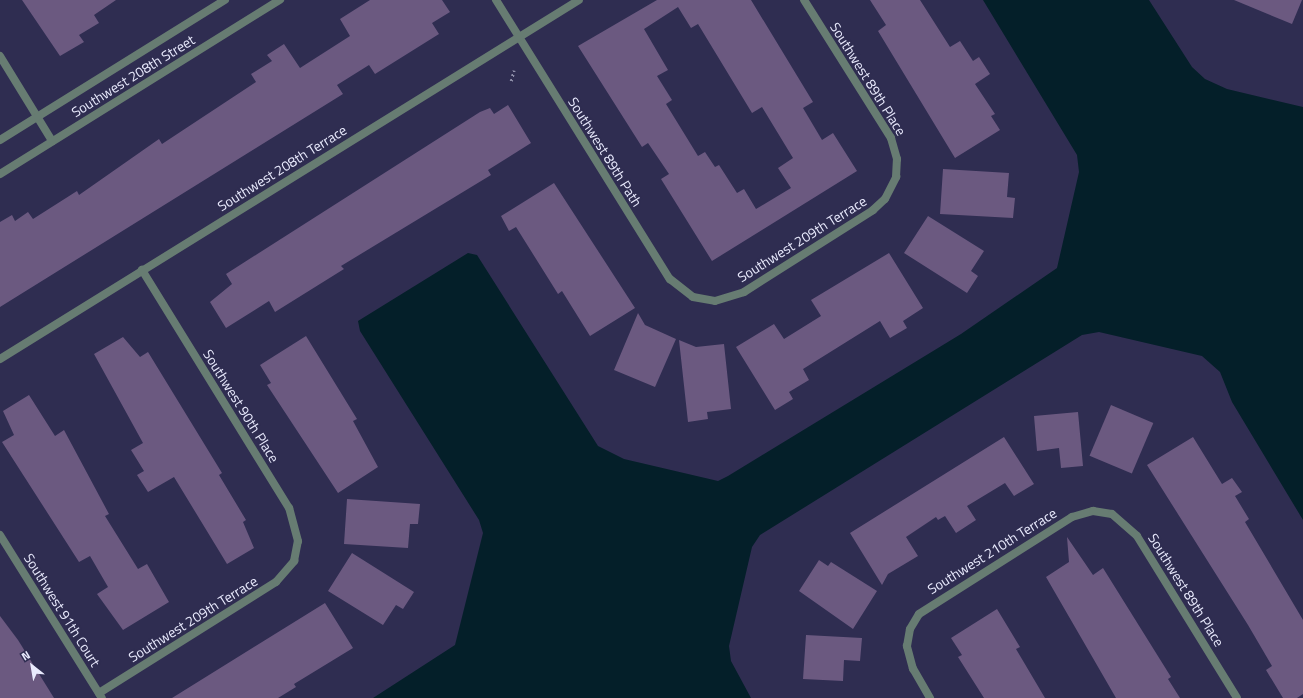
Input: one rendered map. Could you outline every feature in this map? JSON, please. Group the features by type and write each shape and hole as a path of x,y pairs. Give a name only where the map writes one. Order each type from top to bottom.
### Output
{"street":[{"name":"Southwest 208th Street","path":"0,140 225,0"},
{"name":"Southwest 208th Street","path":"0,174 280,0"},
{"name":"Southwest 89th Path","path":"496,0 667,275 680,290 707,301"},
{"name":"Southwest 208th Terrace","path":"0,359 579,0"},
{"name":"Southwest 89th Place","path":"804,0 891,138 897,159 896,177"},
{"path":"0,56 52,141"},
{"name":"Southwest 209th Terrace","path":"707,301 744,292 862,218 886,199 896,177"},
{"name":"Southwest 90th Place","path":"142,270 289,508 298,541 294,561"},
{"name":"Southwest 89th Place","path":"1098,511 1112,514 1136,536 1237,698"},
{"name":"Southwest 210th Terrace","path":"930,698 910,661 910,629 927,606 1072,517 1098,511"},
{"name":"Southwest 91th Court","path":"0,536 100,695"},
{"name":"Southwest 209th Terrace","path":"100,695 267,589 284,576 294,561"}],"path":[{"path":"511,81 514,70"}],"water":[{"path":"983,0 1149,0 1192,67 1205,79 1227,89 1303,107 1303,520 1232,402 1220,372 1202,356 1099,332 1082,335 760,535 752,547 729,646 731,661 751,698 373,698 455,645 483,533 479,520 360,331 358,321 468,253 477,255 598,446 624,459 718,481 728,476 961,334 1057,268 1079,172 1077,155"}],"building":[{"path":"22,0 116,0 94,15 99,23 79,35 84,42 60,56"},
{"path":"370,0 442,0 450,12 432,23 439,34 375,74 369,65 337,85 343,94 0,307 0,222 12,215 15,221 28,212 33,219 77,191 79,195 159,139 162,144 256,82 251,74 272,61 267,55 284,44 300,68 350,36 340,19"},
{"path":"657,0 751,0 813,102 803,108 822,140 833,133 857,171 712,261 661,179 669,174 648,143 642,147 578,46","holes":["678,7 691,28 698,24 752,113 762,107 793,158 778,168 791,188 756,209 744,189 737,193 719,165 715,167 705,152 698,156 666,104 672,100 657,76 668,70 644,29"]},
{"path":"870,0 920,0 950,47 960,41 973,61 979,57 990,74 975,84 995,114 991,116 1000,130 955,158 878,31 886,25"},
{"path":"1234,0 1302,0 1292,24"},
{"path":"508,105 531,143 488,170 491,175 341,266 344,269 275,312 269,301 226,328 210,302 232,284 226,274 480,112 490,108 494,114"},
{"path":"943,169 1009,173 1007,197 1015,198 1013,218 940,214"},
{"path":"554,183 635,308 590,336 562,291 558,294 516,227 509,231 501,216"},
{"path":"928,216 984,251 971,271 978,276 967,293 904,253"},
{"path":"889,253 923,308 903,321 907,328 890,338 880,321 803,369 809,380 789,392 793,399 775,410 736,347 774,324 784,339 821,316 811,300"},
{"path":"638,313 645,325 676,339 655,387 614,370"},
{"path":"306,336 357,419 353,421 378,467 338,493 267,385 271,383 260,365"},
{"path":"123,337 140,357 148,352 222,473 219,475 246,520 243,522 254,548 227,564 174,477 148,492 137,475 144,471 131,450 143,443 94,354"},
{"path":"679,340 696,347 724,344 731,409 707,412 708,419 688,422"},
{"path":"29,395 55,436 64,430 109,514 105,516 138,569 147,564 169,602 123,630 97,594 108,587 90,556 79,562 2,442 14,435 3,411"},
{"path":"1111,405 1153,423 1132,474 1090,456"},
{"path":"1078,412 1083,466 1061,468 1059,448 1037,451 1034,416"},
{"path":"1004,437 1034,484 1014,496 1005,483 967,506 976,520 956,533 945,516 938,520 936,517 906,537 918,556 888,574 882,585 850,533"},
{"path":"1193,437 1222,484 1232,478 1242,492 1235,496 1249,519 1245,522 1303,620 1303,694 1297,698 1283,698 1266,670 1272,666 1248,625 1147,465"},
{"path":"347,499 420,504 418,524 410,524 408,548 344,544"},
{"path":"1067,537 1093,575 1103,568 1171,677 1168,679 1180,698 1116,698 1046,577 1069,562"},
{"path":"352,553 414,592 403,609 396,605 383,625 328,591"},
{"path":"819,560 828,566 831,562 877,591 853,629 799,591"},
{"path":"325,603 353,648 294,684 296,687 278,698 172,698"},
{"path":"997,609 1020,647 1016,649 1045,698 984,698 958,657 962,655 951,638"},
{"path":"0,616 18,640 54,698 0,698"},
{"path":"806,635 862,638 860,661 844,660 843,681 803,679"}]}
